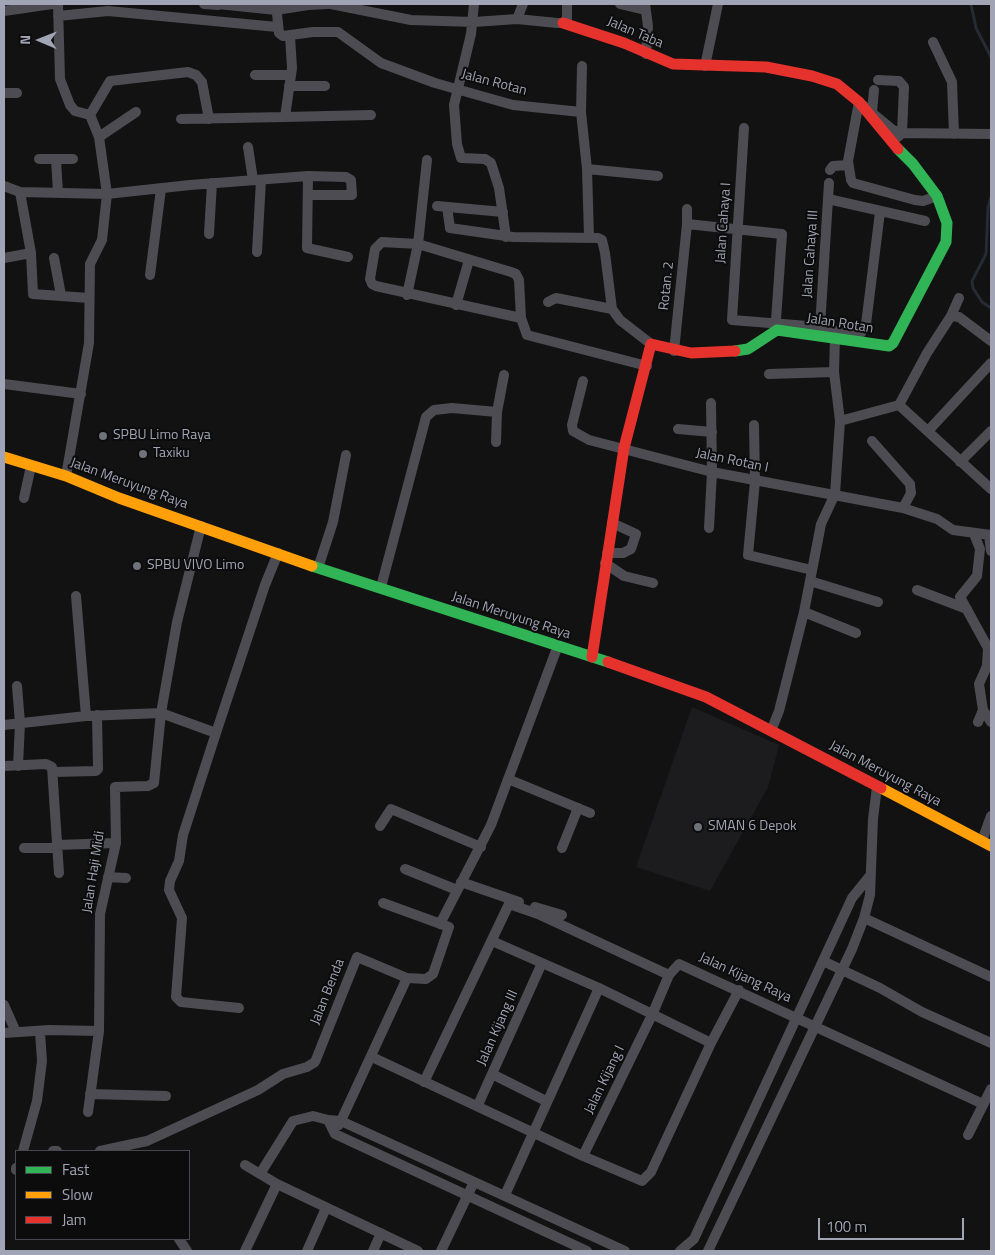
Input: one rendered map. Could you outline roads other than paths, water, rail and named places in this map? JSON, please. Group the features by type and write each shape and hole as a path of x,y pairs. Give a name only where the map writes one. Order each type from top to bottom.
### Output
{"street":[{"path":"4,11 52,4"},
{"path":"58,4 59,69 63,88 75,111 90,115"},
{"path":"204,4 276,7 329,4 411,20 474,22 517,19 563,23 567,19 567,4"},
{"path":"474,4 474,22 454,109 460,156 485,159 491,163 503,212 506,237"},
{"path":"517,19 523,4"},
{"path":"620,4 645,7 648,26 646,54"},
{"path":"701,66 718,4"},
{"path":"58,16 107,7 277,27"},
{"path":"276,7 277,27 280,35 290,36 290,80 285,117"},
{"name":"Jalan Taba","path":"563,23 624,42 646,54 673,64 701,66"},
{"name":"Jalan Rotan","path":"290,36 313,32 338,32 381,63 434,83 458,88 513,105 581,112"},
{"path":"932,42 952,82 954,134"},
{"path":"582,66 581,112 587,169 589,236"},
{"name":"Jalan Rotan","path":"651,344 674,351 691,353 738,351 748,349 777,330 889,346 893,343 946,242 947,224 937,196 913,164 891,142 859,102 836,84 812,76 766,67 701,66"},
{"path":"90,115 110,82 188,72 196,75 202,82 209,119"},
{"path":"255,75 325,86"},
{"path":"872,112 876,85 903,83 902,134"},
{"path":"4,93 17,93"},
{"path":"902,134 859,102 848,165 853,183 915,200 923,201 937,196"},
{"path":"99,136 136,112"},
{"path":"66,476 81,394 91,319 89,298 90,264 102,240 107,194 99,136 90,115"},
{"path":"181,120 371,115"},
{"name":"Jalan Cahaya I","path":"744,128 732,320 774,323"},
{"path":"891,142 902,134 991,134"},
{"path":"248,147 257,180 256,252"},
{"path":"39,159 73,159"},
{"path":"56,159 58,193"},
{"path":"407,295 418,244 426,160"},
{"path":"830,170 834,166 848,165"},
{"path":"587,169 658,176"},
{"path":"308,176 307,248 348,257"},
{"path":"4,186 20,192 107,194 212,183 308,176 348,177 351,180 353,193 351,195 308,195"},
{"path":"209,234 212,183"},
{"name":"Jalan Cahaya III","path":"820,328 829,183"},
{"path":"150,274 161,189"},
{"path":"20,192 31,253 32,292 89,298"},
{"path":"828,199 925,221"},
{"path":"503,212 442,207 450,228 506,237 589,236 602,240 612,308 620,320 651,344 647,366 633,408 624,448 592,658"},
{"name":"Rotan. 2","path":"674,351 687,209"},
{"path":"687,224 782,234 776,320 774,323 820,328 848,334 861,332 866,324 880,212"},
{"path":"521,318 407,295 372,284 370,279 375,249 382,242 418,244 516,274 519,280 521,318 524,331 527,334 647,366"},
{"path":"4,258 31,253"},
{"path":"54,258 61,295"},
{"path":"456,305 469,260"},
{"path":"548,302 556,298 612,308"},
{"path":"840,421 899,405 927,353 952,316 959,298"},
{"path":"952,316 959,317 991,341"},
{"path":"771,731 780,711 804,612 820,524 834,494 840,421 834,372 835,338"},
{"path":"928,431 991,363"},
{"path":"769,374 834,372"},
{"path":"496,442 497,412 504,375"},
{"name":"Jalan Rotan I","path":"583,381 572,425 573,431 589,440 712,472 904,508 937,519 953,530 983,534"},
{"path":"4,384 81,394"},
{"path":"709,528 712,472 711,403"},
{"path":"899,405 991,489"},
{"path":"381,588 426,417 434,410 452,408 497,412"},
{"path":"754,425 755,481 748,555 812,570"},
{"path":"678,429 712,432"},
{"path":"960,462 991,431"},
{"path":"872,441 910,484 911,493 904,508"},
{"path":"318,568 333,522 346,455"},
{"name":"Jalan Meruyung Raya","path":"4,457 66,476 119,498 318,568 706,697 987,844"},
{"path":"24,498 31,466"},
{"path":"606,558 631,549 636,534 612,523"},
{"name":"Jalan Haji Midi","path":"88,1112 99,1031 100,914 116,843 115,787 148,786 154,783 161,713 177,622 201,526"},
{"path":"983,534 991,551"},
{"path":"983,534 978,576 960,594 960,597 988,648 987,666 980,684 983,710 991,722"},
{"path":"239,1008 181,1002 176,997 175,990 182,918 169,890 170,880 179,861 183,836 216,733 265,585 278,553"},
{"path":"606,558 624,576 653,583"},
{"path":"810,581 878,602"},
{"path":"917,590 968,609"},
{"path":"76,596 86,716"},
{"path":"804,612 856,633"},
{"path":"383,903 440,924 481,847 557,648"},
{"path":"980,684 991,678"},
{"path":"17,686 20,723 18,766"},
{"path":"978,722 983,710"},
{"path":"4,725 97,715 161,713 216,733"},
{"path":"54,772 96,771 98,765 97,715"},
{"path":"4,766 46,764 52,767 54,772 58,873"},
{"path":"508,779 590,812"},
{"path":"708,1251 842,970 864,918 870,895 869,877 877,787"},
{"path":"562,848 578,808"},
{"path":"380,826 391,809 481,847"},
{"path":"987,844 991,816"},
{"path":"24,848 116,843"},
{"path":"405,869 562,915"},
{"path":"108,877 126,878"},
{"path":"680,1251 694,1239 852,898 869,877"},
{"path":"424,1082 509,904 538,914 669,975 652,1015"},
{"path":"864,918 991,978"},
{"name":"Jalan Benda","path":"104,1150 146,1140 258,1090 284,1074 307,1068 315,1062 357,957 406,978 426,979 433,974 449,927 440,924"},
{"path":"492,941 599,988 711,1043"},
{"path":"823,961 880,988 922,1012 991,1043"},
{"name":"Jalan Kijang III","path":"478,1105 542,963"},
{"name":"Jalan Kijang Raya","path":"669,975 675,966 685,964 983,1104"},
{"path":"335,1134 372,1057 406,978"},
{"path":"505,1194 599,988"},
{"path":"372,1057 478,1105 583,1156 640,1180 645,1180 651,1172 711,1043 739,990"},
{"path":"4,1005 16,1032"},
{"name":"Jalan Kijang I","path":"583,1156 652,1015"},
{"path":"4,1033 50,1030 99,1031"},
{"path":"24,1147 37,1101 42,1061 40,1032"},
{"path":"492,1074 546,1101"},
{"path":"968,1134 991,1089"},
{"path":"90,1094 166,1096"},
{"path":"260,1174 293,1121 313,1116 328,1120 341,1120 625,1251"},
{"path":"328,1120 335,1134 587,1251"},
{"path":"244,1166 326,1208 418,1251"},
{"path":"441,1251 474,1182"},
{"path":"245,1251 277,1184"},
{"path":"308,1251 326,1208"},
{"path":"373,1251 381,1233"},
{"path":"180,1240 188,1251"}],"waterway":[{"path":"971,4 976,28 991,57"},
{"path":"991,197 988,208 986,254 972,281 973,288 982,302 991,308"}],"place":[{"name":"SPBU Limo Raya","path":"103,436"},
{"name":"Taxiku","path":"143,454"},
{"name":"SPBU VIVO Limo","path":"137,566"},
{"name":"SMAN 6 Depok","path":"698,827"}]}
